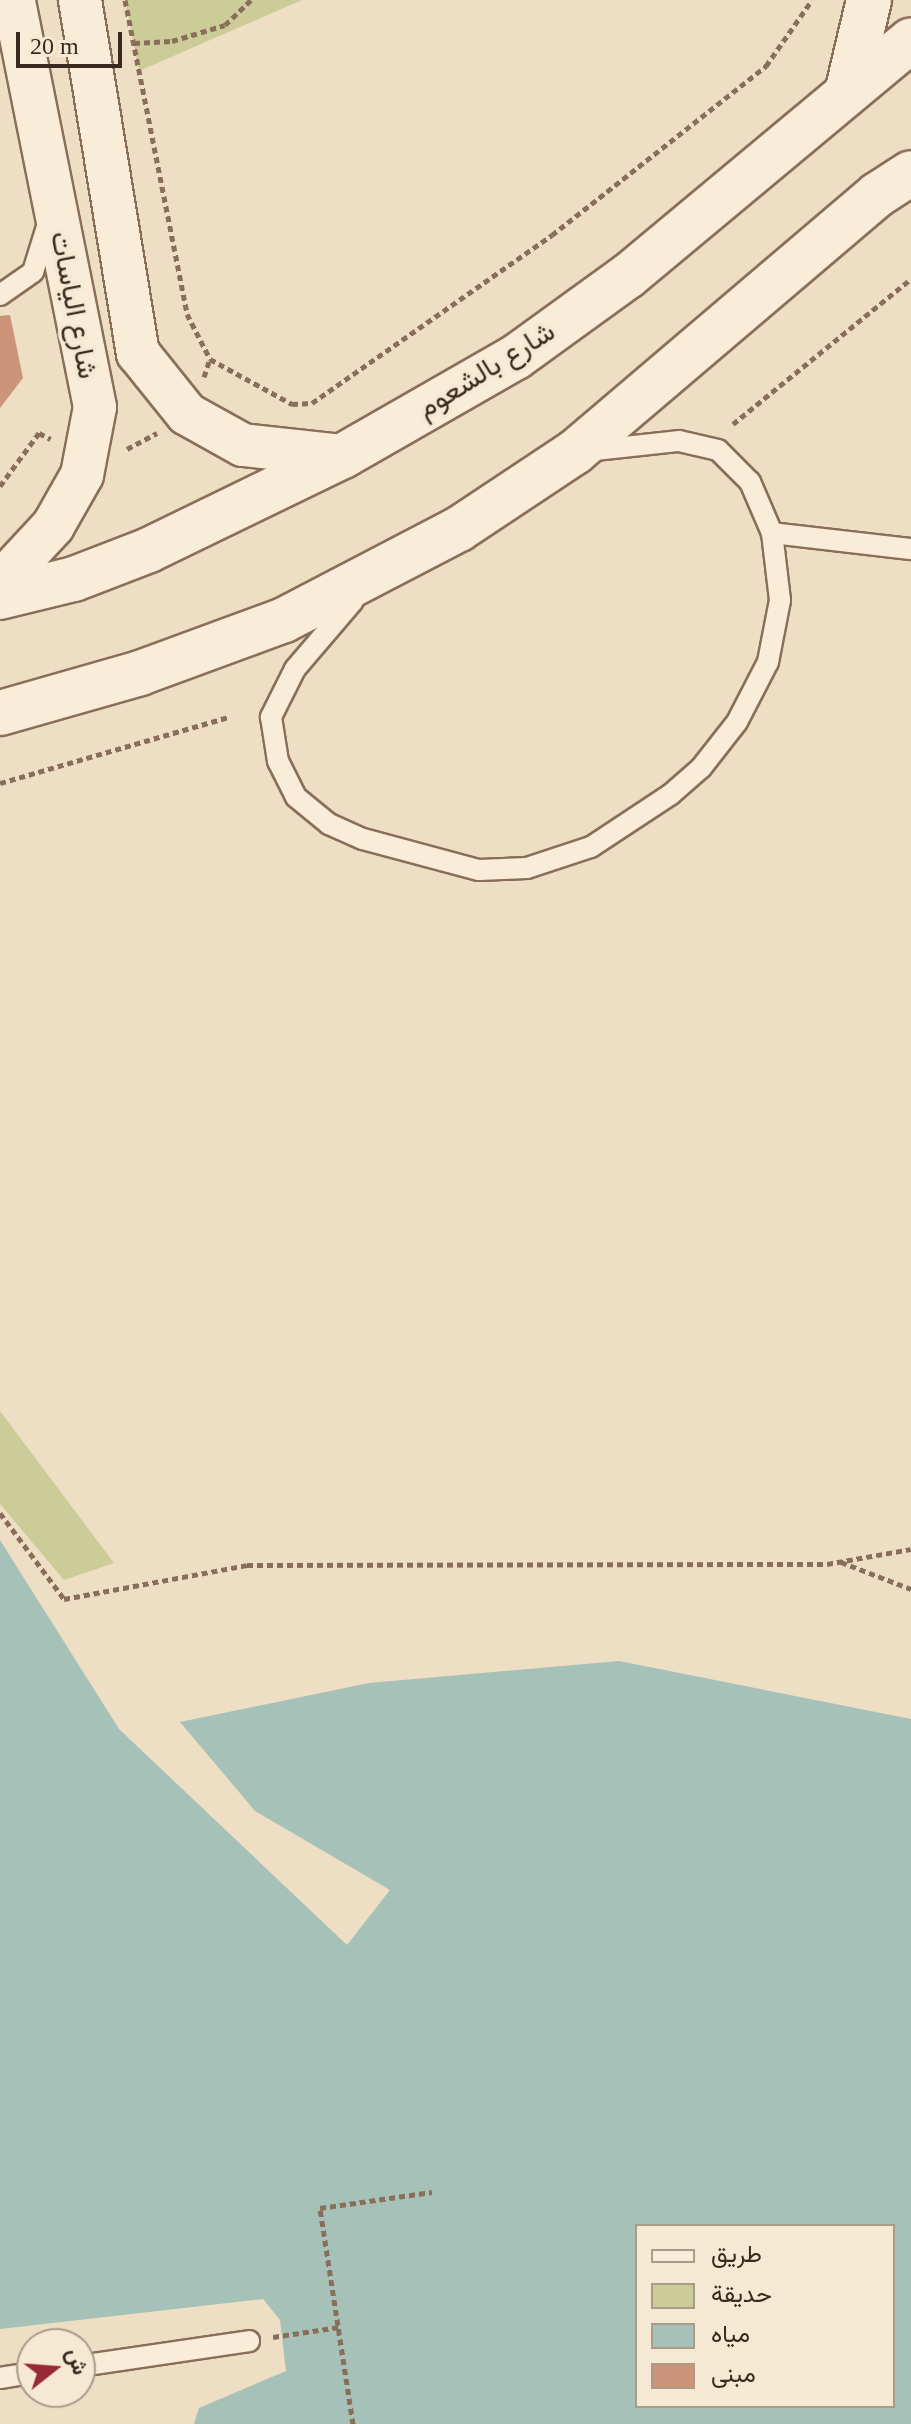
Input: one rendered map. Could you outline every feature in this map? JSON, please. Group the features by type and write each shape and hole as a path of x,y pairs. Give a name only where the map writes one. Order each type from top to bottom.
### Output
{"main road":[{"path":"848,89 869,0"},
{"name":"شارع بالشعوم","path":"0,597 74,579 149,550 343,456 516,357 628,276 848,89 911,40"},
{"path":"0,713 154,668 284,620 380,573 459,529 575,452 877,195 911,173"}],"street":[{"name":"شارع الياسات","path":"0,583 53,526 89,454 95,407 14,0"},
{"name":"شارع الياسات","path":"80,0 138,353 187,414 243,445 343,456"}],"lane":[{"path":"0,295 33,272 54,205"},
{"path":"380,573 323,630 295,669 271,717 278,761 296,797 329,824 416,856 479,870 527,868 591,847 670,795 701,768 737,722 771,647 780,600 772,533 750,482 718,450 679,441 575,452"},
{"path":"772,533 911,549"},
{"path":"96,2364 255,2340"}],"path":[{"path":"125,0 194,330 210,359 270,395 292,404 312,403 552,235 766,66 812,0"},
{"path":"134,43 172,41 225,25 251,0"},
{"path":"733,424 911,279"},
{"path":"122,452 172,427"},
{"path":"0,486 39,433"},
{"path":"0,783 228,717"},
{"path":"0,1513 64,1599 247,1565 841,1562 911,1549"},
{"path":"841,1562 911,1589"},
{"path":"353,2424 320,2208 432,2192"},
{"path":"255,2340 339,2327"}],"green space":[{"path":"125,0 302,0 139,71"},
{"path":"0,1411 114,1563 64,1580 0,1504"}],"water":[{"path":"0,1540 119,1729 347,1945 390,1890 255,1811 180,1722 369,1683 619,1661 911,1719 911,2424 194,2424 199,2408 286,2371 280,2320 263,2299 0,2329"}],"building":[{"path":"10,315 23,378 0,408 0,316"}]}
